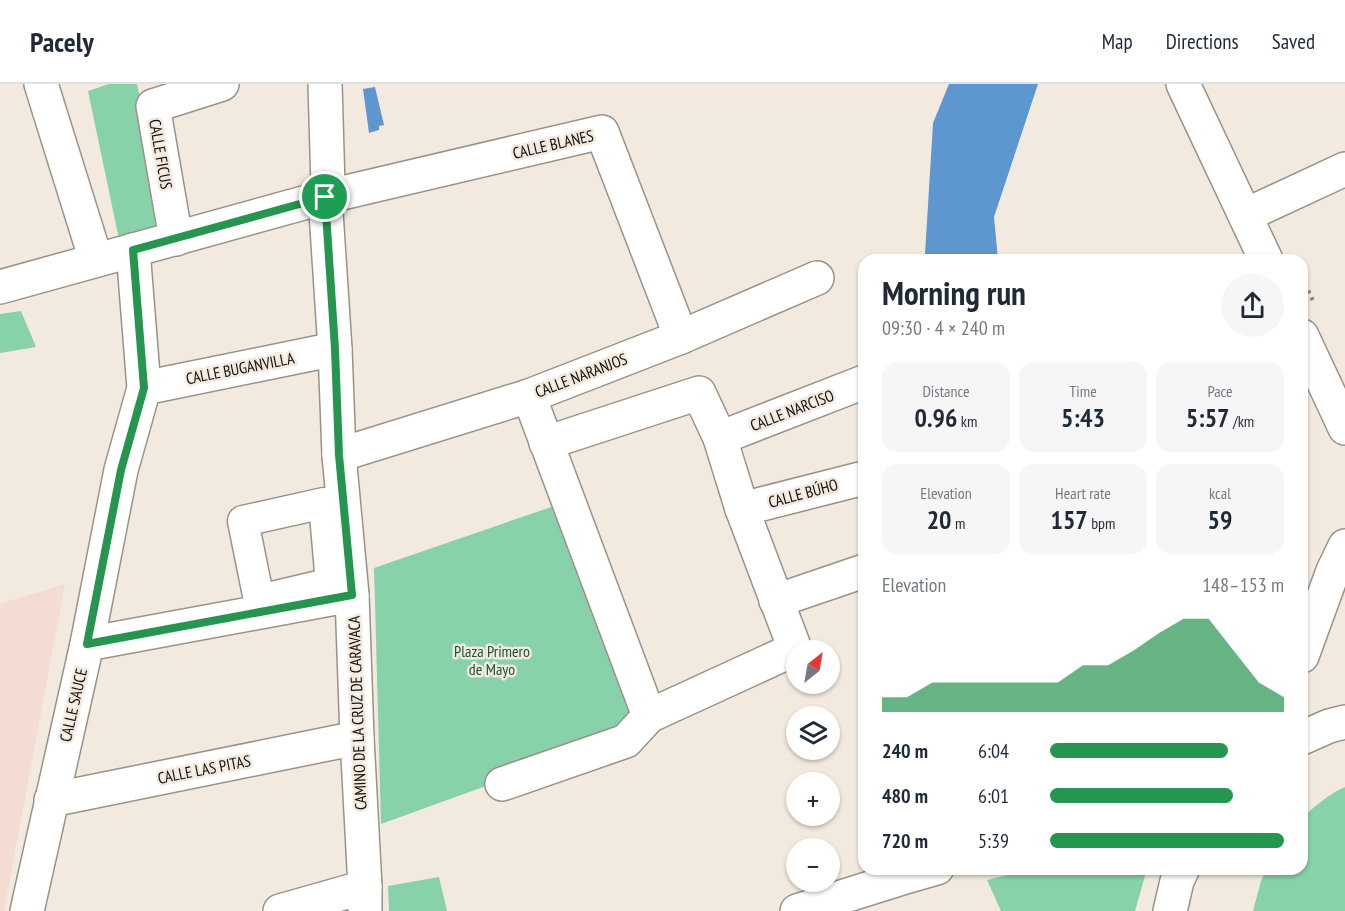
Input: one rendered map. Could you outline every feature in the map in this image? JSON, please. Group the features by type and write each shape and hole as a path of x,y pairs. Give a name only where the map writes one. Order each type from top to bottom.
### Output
{"street":[{"path":"40,84 96,260"},
{"name":"CALLE FICUS","path":"176,238 153,106 222,84"},
{"name":"CAMINO DE LA CRUZ DE CARAVACA","path":"325,84 328,186 325,197 339,455 352,595 365,899"},
{"path":"1183,84 1263,254"},
{"name":"CALLE BLANES","path":"325,197 602,132 681,337"},
{"path":"1246,215 1345,169"},
{"path":"0,287 325,197"},
{"name":"CALLE SAUCE","path":"27,911 87,644 121,470 144,388 133,250"},
{"name":"CALLE NARANJOS","path":"339,455 529,396 681,337 817,278"},
{"name":"CALLE BUGANVILLA","path":"144,388 335,349"},
{"path":"1308,349 1345,428"},
{"name":"CALLE NARCISO","path":"720,438 858,384"},
{"path":"502,784 626,741 649,716 795,649 742,509 720,438 699,393 546,442"},
{"path":"529,396 649,716"},
{"name":"CALLE BÚHO","path":"742,509 858,480"},
{"path":"1308,640 1333,571 1345,546"},
{"path":"776,601 858,573"},
{"path":"87,644 352,595"},
{"path":"1308,735 1345,722"},
{"name":"CALLE LAS PITAS","path":"51,800 357,738"},
{"path":"797,911 912,875"},
{"path":"1170,911 1180,875"},
{"path":"280,911 365,899"}],"shaded area":[{"path":"65,584 4,911 0,911 0,604"}],"green space":[{"path":"109,84 137,84 170,232 120,244 88,91"},
{"path":"21,311 36,347 0,353 0,314"},
{"name":"Plaza Primero de Mayo","path":"557,505 637,716 629,734 381,824 374,568"},
{"path":"1345,787 1345,911 1253,911 1264,875 1308,875 1308,813 1333,793"},
{"path":"1008,875 1145,875 1135,911 1001,911 987,880"},
{"path":"439,877 447,911 389,911 388,886"}],"water":[{"path":"949,84 1038,84 994,217 998,254 925,254 933,123"},
{"path":"375,87 384,125 379,126 379,130 369,133 363,89"}],"route":[{"path":"325,197 339,455 352,595 87,644 121,470 144,388 133,250 325,197"}]}
